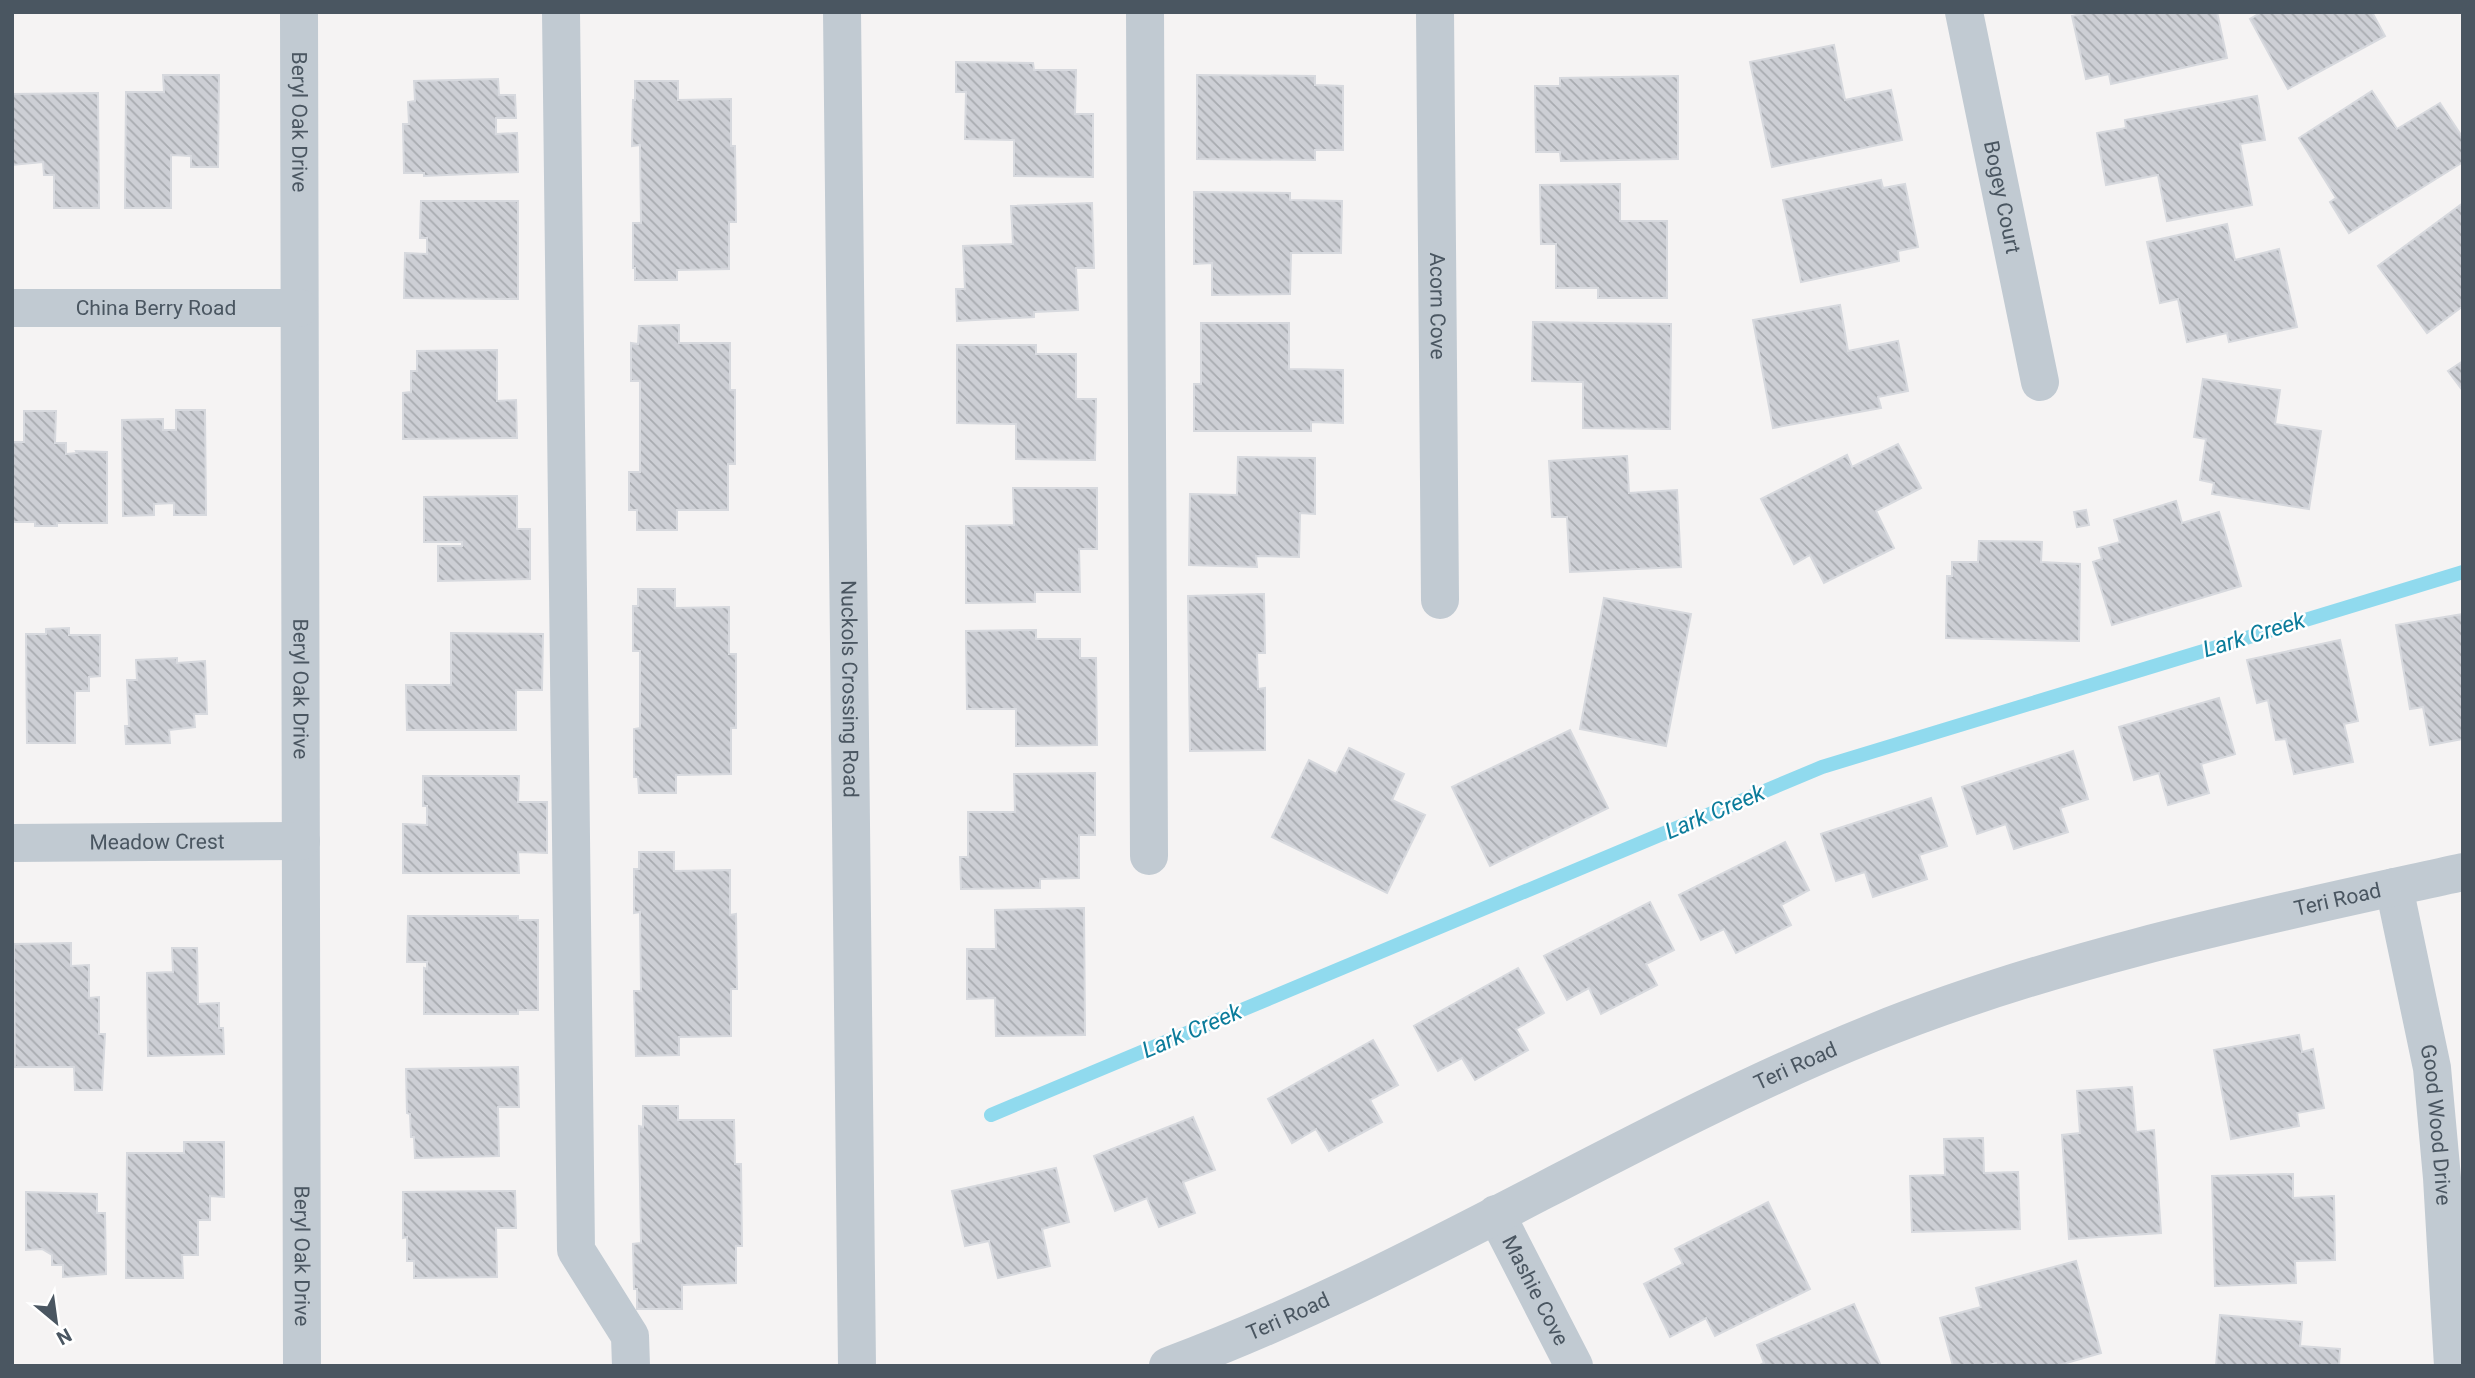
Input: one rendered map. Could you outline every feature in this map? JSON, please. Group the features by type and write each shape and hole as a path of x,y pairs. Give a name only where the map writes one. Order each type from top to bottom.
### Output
{"street":[{"name":"Beryl Oak Drive","path":"299,12 302,1366"},
{"path":"561,12 576,1250 630,1336 631,1366"},
{"name":"Nuckols Crossing Road","path":"842,12 856,1366"},
{"path":"1145,12 1149,856"},
{"name":"Acorn Cove","path":"1435,12 1440,600"},
{"name":"Bogey Court","path":"1964,12 2040,382"},
{"name":"China Berry Road","path":"12,308 299,308"},
{"name":"Meadow Crest","path":"12,843 301,841"},
{"name":"Teri Road","path":"1168,1366 1268,1325 1767,1079 1870,1034 1975,995 2083,961 2193,933 2463,872"},
{"name":"Good Wood Drive","path":"2394,887 2432,1068 2442,1178 2453,1366"},
{"name":"Mashie Cove","path":"1496,1214 1574,1366"}],"building":[{"path":"2091,12 2217,12 2227,58 2111,84 2109,74 2086,79 2072,16"},
{"path":"2262,12 2372,12 2385,36 2288,89 2250,19"},
{"path":"1834,45 1845,100 1891,90 1902,140 1772,167 1750,62"},
{"path":"956,62 1033,63 1034,70 1076,70 1075,114 1093,114 1093,177 1014,176 1014,140 965,139 966,92 956,92"},
{"path":"163,75 219,75 218,167 191,167 191,156 171,155 171,208 125,208 126,92 164,92"},
{"path":"1197,75 1315,76 1315,85 1343,86 1343,150 1315,150 1315,160 1197,159"},
{"path":"1678,76 1678,159 1561,161 1560,152 1536,152 1535,86 1560,86 1560,78"},
{"path":"498,79 499,95 515,95 516,118 496,118 496,134 517,133 518,172 424,176 424,173 404,173 403,124 409,124 408,102 415,101 414,81"},
{"path":"635,81 678,81 678,100 731,99 736,222 729,222 729,269 677,270 677,280 635,280 633,223 641,223 640,145 632,146"},
{"path":"2372,91 2397,129 2440,103 2463,138 2463,162 2349,233 2330,202 2336,198 2299,138"},
{"path":"98,93 99,208 54,208 54,175 44,175 43,162 12,165 12,94"},
{"path":"2257,96 2265,140 2240,144 2252,205 2167,221 2158,175 2106,185 2097,133 2126,128 2125,120"},
{"path":"1881,180 1883,188 1905,184 1918,247 1898,251 1899,261 1801,282 1783,200"},
{"path":"1620,184 1620,221 1667,221 1667,298 1598,298 1598,288 1556,288 1556,244 1541,244 1540,185"},
{"path":"1194,192 1290,193 1290,200 1342,201 1341,253 1291,253 1290,294 1212,295 1212,263 1194,264"},
{"path":"421,201 518,201 518,299 404,298 405,253 427,254 427,238 420,238"},
{"path":"1092,203 1094,268 1076,268 1078,310 1034,312 1034,317 957,321 956,289 965,289 963,246 1013,244 1011,206"},
{"path":"2463,203 2463,306 2427,333 2378,266"},
{"path":"2227,224 2235,260 2279,249 2297,327 2229,342 2227,333 2187,342 2178,299 2160,303 2147,242"},
{"path":"1840,305 1848,351 1898,341 1908,391 1878,397 1881,408 1773,428 1753,320"},
{"path":"1533,322 1671,324 1670,429 1583,428 1583,382 1532,381"},
{"path":"1201,323 1289,323 1289,369 1343,370 1343,423 1311,422 1311,431 1194,431 1194,384 1201,384"},
{"path":"679,325 679,343 730,343 730,390 735,390 735,464 728,464 728,510 677,510 677,530 637,530 637,510 629,510 629,472 640,472 640,381 631,381 631,343 638,344 639,326"},
{"path":"957,345 1036,345 1036,354 1076,354 1076,399 1096,399 1095,460 1016,459 1016,424 957,423"},
{"path":"497,350 497,401 516,400 517,438 403,439 403,393 411,392 411,371 417,371 417,351"},
{"path":"2463,361 2463,391 2448,371"},
{"path":"2203,379 2280,390 2275,424 2321,431 2309,509 2212,494 2214,483 2200,480 2206,439 2194,437"},
{"path":"176,410 205,410 206,515 174,515 174,503 154,504 154,515 123,516 122,420 163,419 163,430 176,430"},
{"path":"24,411 56,411 55,443 66,443 66,454 77,453 76,451 107,452 107,523 35,526 35,522 13,522 13,442 24,442"},
{"path":"1898,444 1921,488 1876,511 1894,548 1824,583 1810,555 1794,564 1761,499 1847,455 1852,467"},
{"path":"1627,456 1629,493 1677,490 1681,567 1570,572 1567,517 1552,517 1549,461"},
{"path":"1238,457 1315,458 1315,514 1300,513 1299,557 1256,556 1257,567 1189,565 1190,494 1237,495"},
{"path":"1013,488 1097,488 1097,549 1079,549 1080,592 1035,592 1035,602 966,603 966,526 1014,525"},
{"path":"517,496 517,529 530,529 530,579 438,581 438,546 462,546 462,542 424,542 424,497"},
{"path":"2176,501 2182,523 2219,512 2241,586 2112,625 2093,562 2102,559 2099,548 2120,542 2114,520"},
{"path":"2086,510 2089,525 2077,527 2074,512"},
{"path":"1979,541 2042,542 2041,562 2080,564 2079,641 1946,638 1947,576 1952,576 1952,562 1978,562"},
{"path":"638,589 675,589 675,608 729,607 729,654 736,654 736,728 731,728 731,774 676,775 676,793 639,793 638,777 634,777 634,729 640,728 640,651 633,651 633,606 638,606"},
{"path":"1264,594 1265,653 1257,653 1258,689 1265,688 1265,750 1190,751 1188,596"},
{"path":"1604,598 1691,614 1666,746 1580,729"},
{"path":"2463,614 2463,739 2430,745 2423,707 2410,709 2396,625"},
{"path":"69,628 69,635 100,635 100,676 89,677 89,691 75,691 75,743 27,743 26,634 46,634 46,629"},
{"path":"1036,630 1036,639 1080,639 1080,658 1096,658 1097,745 1016,746 1016,709 967,709 966,631"},
{"path":"451,633 543,634 542,690 516,690 516,730 407,730 406,685 451,685"},
{"path":"2340,640 2358,721 2344,724 2353,762 2294,774 2286,739 2276,740 2268,700 2257,703 2247,660"},
{"path":"177,658 177,663 205,661 207,714 194,714 195,727 169,730 170,743 126,744 125,726 129,726 127,680 137,680 136,660"},
{"path":"2219,698 2235,754 2201,764 2209,793 2168,805 2159,773 2134,780 2119,727"},
{"path":"1570,730 1608,808 1490,866 1452,787"},
{"path":"1349,748 1404,774 1392,800 1425,815 1387,893 1272,837 1309,760 1336,774"},
{"path":"2073,751 2088,799 2060,808 2068,832 2014,849 2006,824 1977,834 1962,787"},
{"path":"1095,773 1095,835 1079,835 1079,878 1040,879 1040,888 961,889 960,857 968,857 968,812 1015,812 1014,774"},
{"path":"423,776 519,776 518,802 547,802 547,853 518,852 519,873 403,873 403,824 427,825 427,806 423,806"},
{"path":"1931,798 1947,846 1919,855 1927,879 1873,897 1865,872 1836,881 1821,834"},
{"path":"1785,842 1809,890 1781,905 1791,925 1736,953 1724,929 1701,940 1679,895"},
{"path":"639,852 674,852 674,871 730,870 730,915 736,914 737,989 731,989 731,1036 679,1037 679,1055 636,1056 634,991 641,991 640,912 634,913 634,869 639,869"},
{"path":"1650,902 1674,950 1646,964 1657,985 1601,1014 1589,988 1567,1000 1544,956"},
{"path":"1084,908 1085,1035 996,1036 995,998 967,999 967,949 996,949 995,910"},
{"path":"408,916 518,916 518,920 538,920 538,1010 518,1010 518,1014 424,1014 424,968 427,969 427,962 407,962"},
{"path":"71,943 71,966 89,965 89,998 99,997 99,1034 105,1034 102,1090 75,1090 74,1067 15,1067 14,944"},
{"path":"172,948 197,948 198,1004 219,1003 219,1028 223,1028 224,1054 148,1056 147,973 173,972"},
{"path":"1518,968 1544,1013 1516,1029 1528,1050 1475,1080 1462,1058 1438,1071 1414,1026"},
{"path":"2299,1035 2302,1052 2313,1049 2324,1108 2297,1113 2299,1126 2231,1139 2214,1050"},
{"path":"1373,1040 1398,1085 1370,1100 1382,1122 1329,1151 1316,1129 1292,1143 1268,1099"},
{"path":"518,1067 519,1107 498,1107 499,1156 415,1158 410,1114 407,1113 406,1069"},
{"path":"2132,1087 2136,1132 2154,1130 2161,1233 2069,1239 2062,1135 2080,1133 2077,1091"},
{"path":"643,1106 678,1106 678,1120 734,1120 735,1164 741,1164 742,1246 736,1246 736,1283 682,1285 682,1309 637,1309 633,1244 641,1243 639,1126 643,1127"},
{"path":"1193,1117 1215,1170 1183,1182 1195,1213 1159,1227 1147,1198 1115,1211 1094,1156"},
{"path":"1983,1138 1984,1173 2018,1172 2020,1229 1912,1232 1910,1176 1945,1175 1944,1139"},
{"path":"184,1142 224,1142 224,1197 210,1196 210,1220 198,1220 198,1255 182,1255 183,1278 126,1278 127,1153 184,1153"},
{"path":"1056,1168 1069,1222 1042,1229 1050,1266 998,1278 989,1241 965,1246 952,1191"},
{"path":"2293,1174 2293,1198 2334,1196 2335,1260 2295,1261 2296,1283 2215,1286 2212,1176"},
{"path":"515,1191 516,1228 496,1228 497,1277 414,1278 414,1261 407,1261 407,1237 403,1238 403,1192"},
{"path":"26,1192 97,1194 97,1213 105,1213 106,1274 63,1277 63,1265 52,1265 52,1255 42,1249 26,1250"},
{"path":"1768,1202 1810,1289 1715,1336 1706,1318 1670,1337 1644,1284 1683,1264 1675,1249"},
{"path":"2076,1261 2101,1353 2056,1366 1997,1366 1996,1363 1986,1366 1953,1366 1940,1318 1981,1307 1976,1288"},
{"path":"1854,1304 1881,1366 1758,1366 1764,1363 1757,1345"},
{"path":"2220,1315 2302,1322 2300,1346 2340,1349 2339,1366 2216,1366"}],"waterway":[{"name":"Lark Creek","path":"991,1115 1822,767 2463,572"}]}
